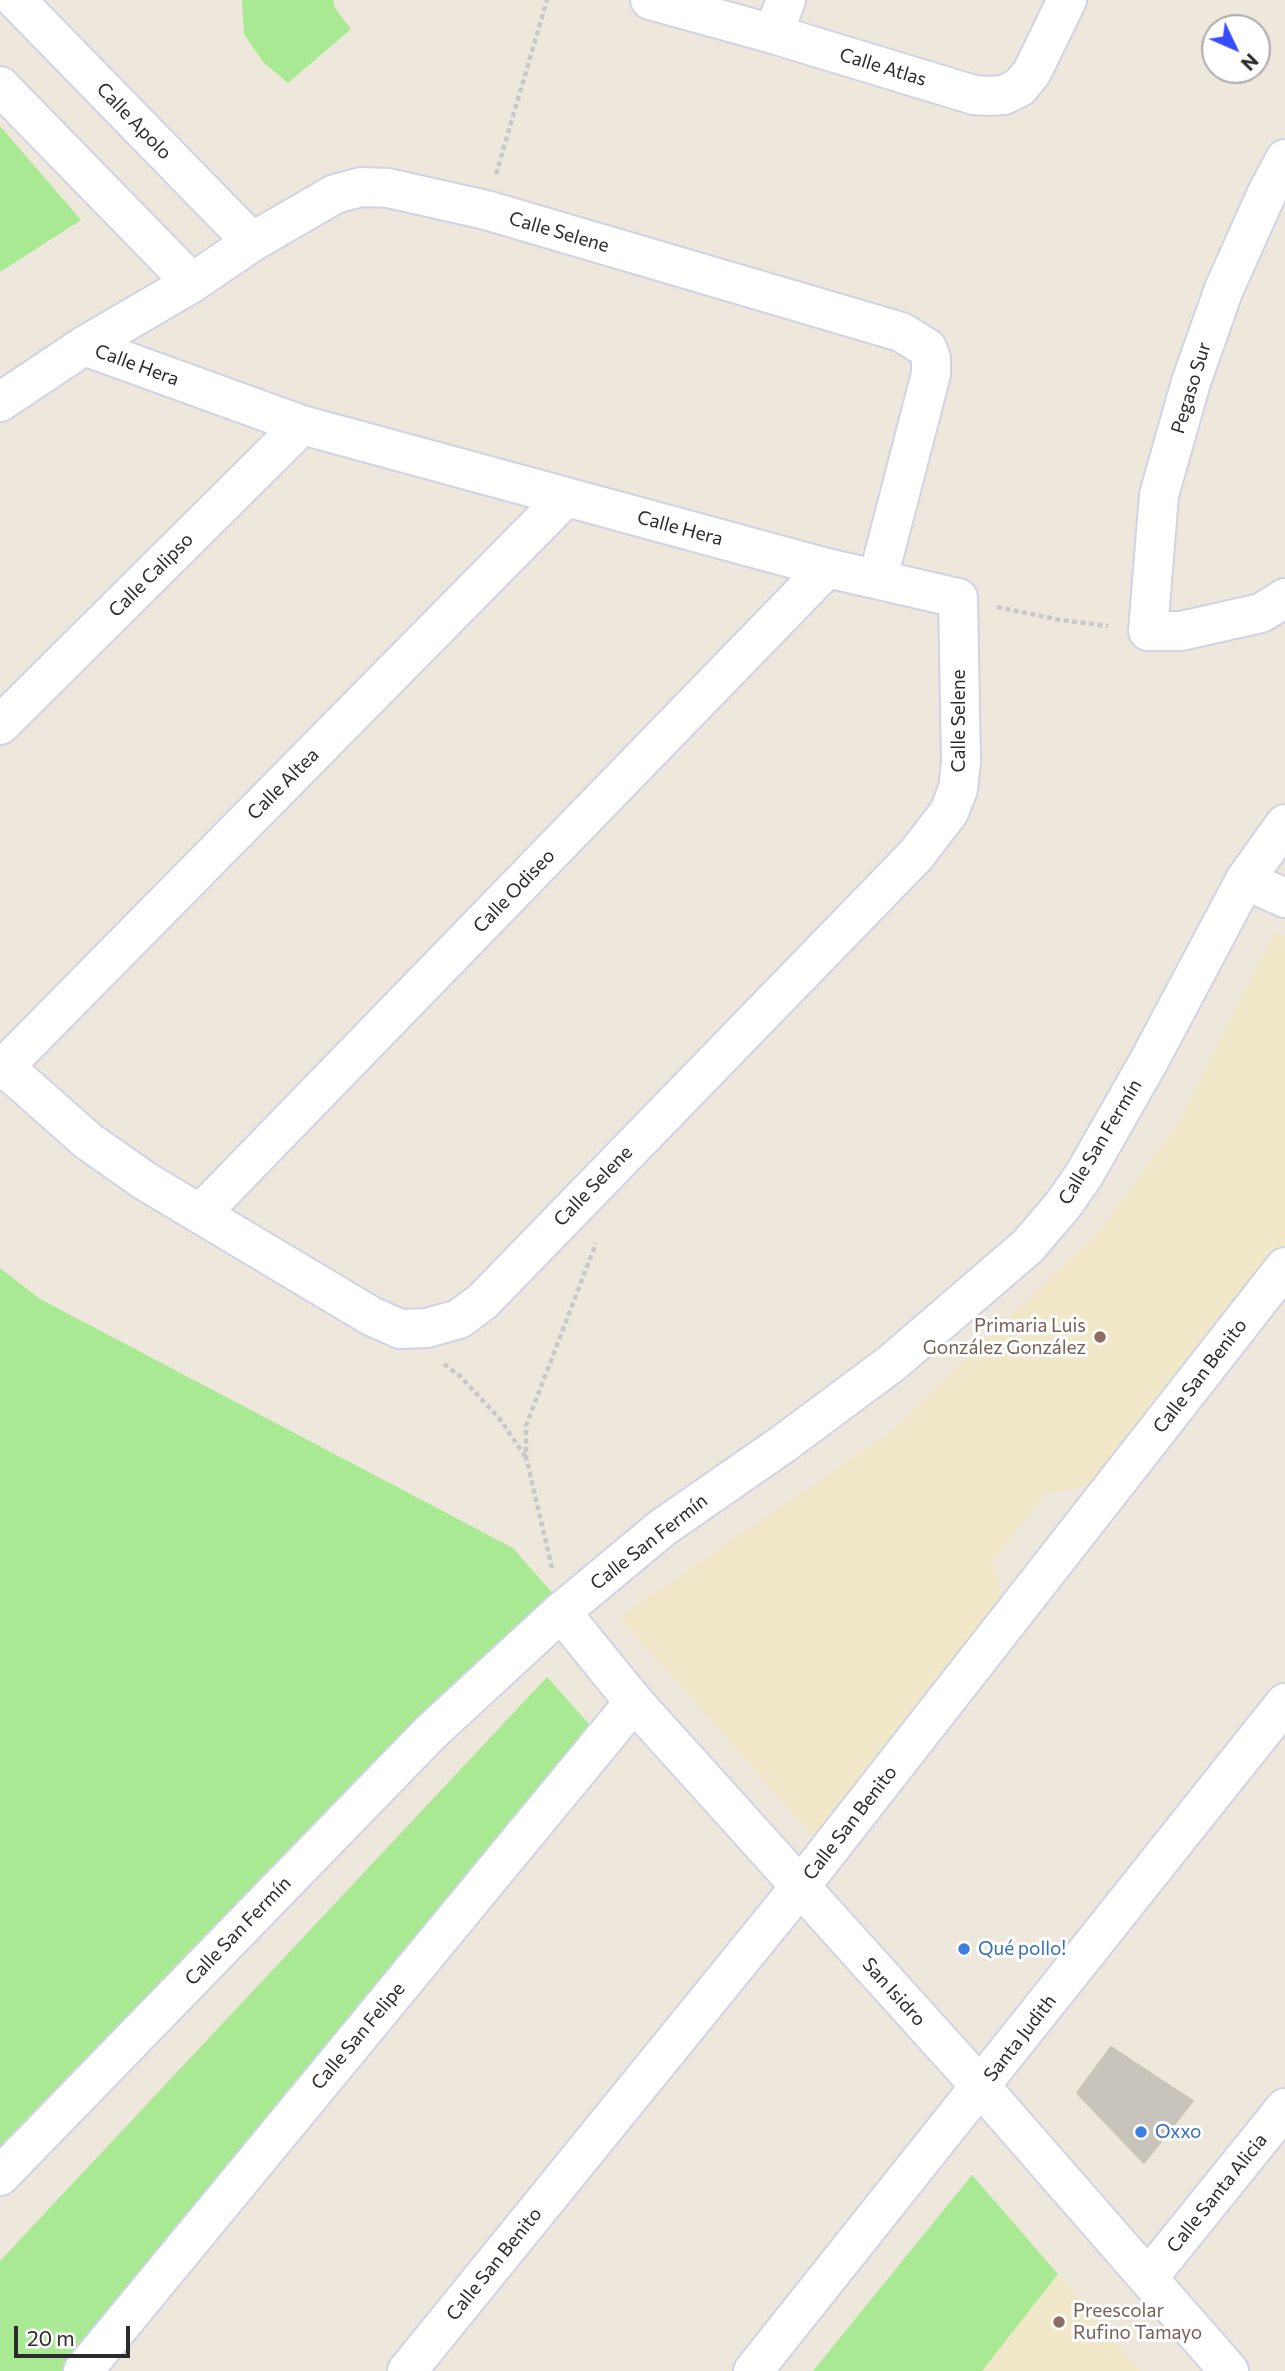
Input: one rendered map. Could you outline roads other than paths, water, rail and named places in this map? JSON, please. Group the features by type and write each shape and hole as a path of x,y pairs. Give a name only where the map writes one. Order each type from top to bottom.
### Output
{"street":[{"name":"Calle Apolo","path":"16,0 252,242"},
{"name":"Calle Atlas","path":"650,0 780,17 974,95 1004,95 1020,87 1032,72 1067,0"},
{"path":"0,86 192,283"},
{"name":"Pegaso Sur","path":"1285,159 1276,199 1224,289 1191,382 1159,495 1147,631 1181,631 1261,613 1285,598"},
{"name":"Calle Selene","path":"0,402 84,346 335,194 361,187 388,188 486,210 901,332 927,348 931,358 930,374 878,578"},
{"name":"Calle Hera","path":"84,346 302,425 827,568 957,598"},
{"name":"Calle Calipso","path":"0,725 302,425"},
{"name":"Calle Altea","path":"1,1067 566,496"},
{"name":"Calle Odiseo","path":"200,1214 827,568"},
{"name":"Calle Selene","path":"1,1067 89,1141 145,1181 371,1316 400,1329 427,1328 459,1319 483,1300 916,855 949,812 958,789 961,762 957,598"},
{"name":"Calle San Fermín","path":"0,2176 431,1732 561,1612 662,1528 783,1444 892,1363 1028,1246 1063,1205 1117,1119 1245,880 1285,824"},
{"path":"1245,880 1285,898"},
{"name":"Calle San Benito","path":"407,2371 799,1888 1285,1267"},
{"name":"San Isidro","path":"561,1612 634,1702 981,2087 1229,2371"},
{"name":"Calle San Felipe","path":"83,2371 634,1702"},
{"name":"Santa Judith","path":"753,2371 1285,1703"},
{"name":"Calle Santa Alicia","path":"1148,2278 1285,2108"}],"place":[{"name":"Primaria Luis González González","path":"1100,1337"},
{"name":"Qué pollo!","path":"964,1949"},
{"name":"Oxxo","path":"1141,2132"},
{"name":"Preescolar Rufino Tamayo","path":"1059,2322"}]}
